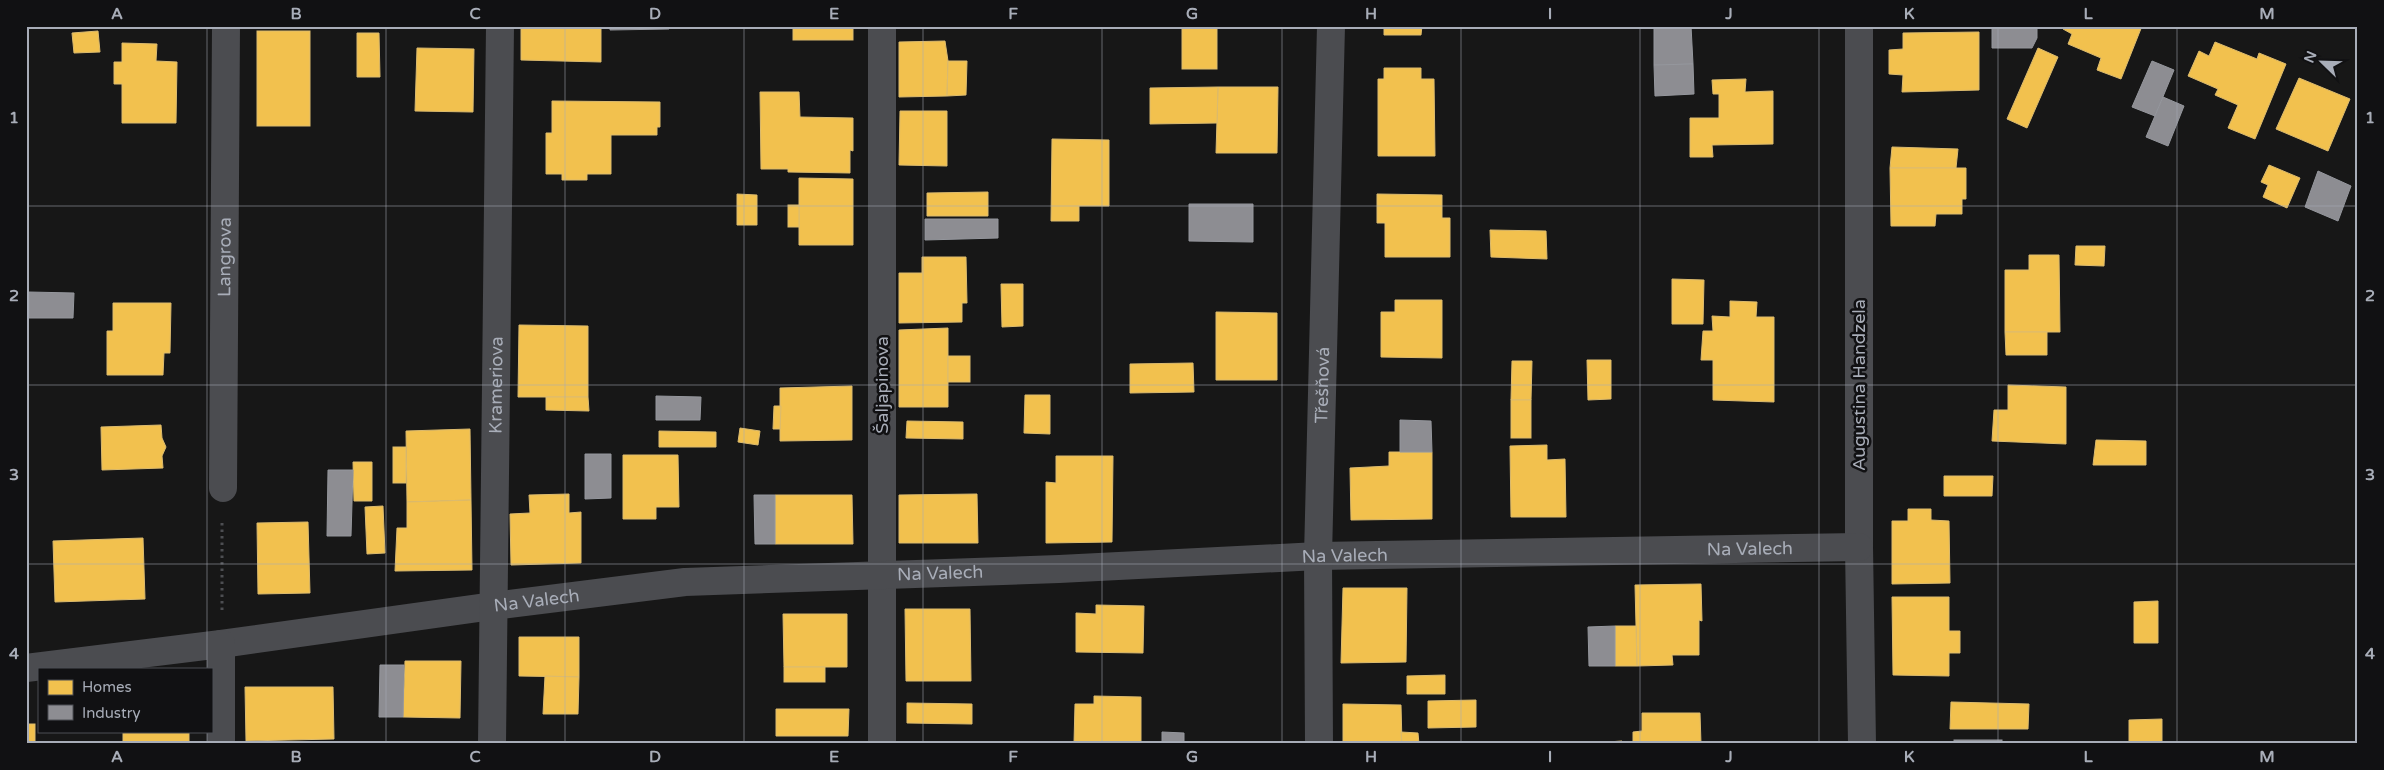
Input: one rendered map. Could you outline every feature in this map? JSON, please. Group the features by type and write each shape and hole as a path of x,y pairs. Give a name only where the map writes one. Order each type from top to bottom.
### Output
{"street":[{"name":"Langrova","path":"223,488 226,26"},
{"name":"Krameriova","path":"492,744 500,26"},
{"name":"Šaljapinova","path":"882,26 882,744"},
{"name":"Třešňová","path":"1319,744 1318,556 1331,26"},
{"name":"Augustina Handzela","path":"1859,26 1859,546 1862,744"},
{"name":"Na Valech","path":"26,668 222,644 493,606 685,582 1059,569 1318,556 1859,546"},
{"path":"221,744 222,644"}],"path":[{"path":"222,644 223,488"}],"building: Homes":[{"path":"521,26 601,26 601,62 521,60"},
{"path":"793,26 853,26 853,40 793,40"},
{"path":"1182,26 1217,26 1217,69 1182,69"},
{"path":"1384,26 1422,26 1421,35 1384,35"},
{"path":"1696,26 1774,26 1774,27 1696,28"},
{"path":"2065,26 2142,26 2121,79 2097,70 2101,58 2068,44 2072,34 2063,29"},
{"path":"98,31 100,52 74,53 72,33"},
{"path":"257,31 310,31 310,126 257,126"},
{"path":"1979,32 1979,90 1902,92 1903,75 1889,74 1889,50 1903,49 1903,33"},
{"path":"357,33 379,33 380,77 357,77"},
{"path":"945,41 948,61 947,96 899,97 899,42"},
{"path":"2215,42 2257,59 2259,53 2286,64 2255,139 2228,128 2238,105 2215,95 2218,89 2188,76 2199,51 2209,56"},
{"path":"122,43 157,44 156,61 177,62 176,123 122,123 122,84 114,84 114,62 122,62"},
{"path":"417,48 474,49 473,112 415,111"},
{"path":"2038,48 2058,57 2027,128 2007,119"},
{"path":"948,61 967,61 966,95 947,96"},
{"path":"1384,68 1421,68 1421,79 1434,79 1435,156 1378,156 1378,79 1384,79"},
{"path":"2299,78 2350,99 2328,151 2276,129"},
{"path":"1746,79 1745,92 1773,91 1773,144 1712,145 1713,157 1690,157 1690,118 1719,118 1719,94 1713,94 1712,80"},
{"path":"1218,87 1278,87 1277,153 1216,153"},
{"path":"1218,87 1217,123 1150,124 1150,88"},
{"path":"760,92 799,92 800,117 853,118 853,151 850,150 850,173 788,172 788,169 761,169"},
{"path":"552,101 660,102 660,127 657,127 657,135 611,135 611,174 587,174 587,180 562,180 562,174 546,174 546,133 552,133"},
{"path":"900,111 947,111 947,166 899,165"},
{"path":"1052,139 1109,140 1109,206 1079,206 1079,221 1051,221"},
{"path":"1892,147 1958,149 1956,168 1890,168"},
{"path":"2269,165 2300,178 2287,208 2263,197 2268,185 2261,182"},
{"path":"1890,168 1966,168 1966,199 1962,199 1962,214 1936,214 1935,226 1891,226"},
{"path":"799,178 853,179 853,245 799,245"},
{"path":"988,192 988,216 927,216 927,193"},
{"path":"737,194 757,195 757,225 737,225"},
{"path":"1377,194 1442,195 1442,218 1450,218 1450,257 1385,257 1385,223 1377,223"},
{"path":"788,205 799,205 799,227 788,227"},
{"path":"1490,230 1546,231 1547,259 1491,257"},
{"path":"2076,246 2105,246 2104,266 2075,265"},
{"path":"2029,255 2059,255 2060,332 2005,332 2005,270 2029,270"},
{"path":"922,257 966,257 967,303 962,303 962,322 899,323 899,273 922,273"},
{"path":"1672,279 1704,280 1703,324 1672,324"},
{"path":"1001,284 1023,284 1023,326 1002,327"},
{"path":"1395,300 1442,300 1442,358 1381,357 1381,312 1395,312"},
{"path":"1730,301 1757,302 1756,317 1774,317 1774,402 1713,400 1713,360 1701,360 1703,331 1713,331 1712,316 1730,317"},
{"path":"113,303 171,303 170,353 164,353 163,375 107,375 107,331 113,331"},
{"path":"1216,312 1277,313 1277,380 1216,380"},
{"path":"519,325 588,326 588,397 518,397"},
{"path":"948,328 948,407 899,407 899,330"},
{"path":"2005,332 2047,332 2047,355 2006,355"},
{"path":"948,356 970,356 970,382 948,382"},
{"path":"1587,360 1611,360 1611,399 1588,400"},
{"path":"1512,361 1532,361 1531,400 1511,400"},
{"path":"1193,363 1194,392 1130,393 1130,364"},
{"path":"2008,385 2066,387 2066,444 1992,441 1994,410 2008,410"},
{"path":"852,386 852,440 780,441 780,388"},
{"path":"1025,395 1050,395 1050,434 1024,433"},
{"path":"546,397 588,397 589,411 546,410"},
{"path":"1511,400 1531,400 1531,438 1511,438"},
{"path":"774,406 781,406 780,429 773,429"},
{"path":"907,421 963,422 963,439 906,438"},
{"path":"161,425 162,438 166,447 162,456 163,468 102,470 101,427"},
{"path":"740,428 760,431 758,445 738,442"},
{"path":"470,429 471,500 407,502 406,431"},
{"path":"659,431 716,432 716,447 659,447"},
{"path":"2096,440 2146,441 2146,465 2093,465"},
{"path":"1547,445 1547,460 1565,459 1566,517 1511,517 1510,446"},
{"path":"393,447 406,447 406,483 393,483"},
{"path":"1389,452 1432,452 1432,519 1351,520 1350,468 1389,466"},
{"path":"623,455 678,455 679,507 656,507 656,519 623,519"},
{"path":"1056,456 1113,456 1112,542 1046,543 1046,482 1056,483"},
{"path":"353,462 372,462 372,501 354,501"},
{"path":"1944,476 1993,476 1992,496 1944,496"},
{"path":"569,494 569,513 581,512 581,563 511,565 510,514 530,513 529,495"},
{"path":"977,494 978,543 899,543 899,495"},
{"path":"775,495 852,495 853,544 775,544"},
{"path":"471,500 472,570 395,571 397,528 407,528 407,502"},
{"path":"383,506 385,553 367,554 365,507"},
{"path":"1908,509 1931,509 1931,520 1949,521 1950,583 1892,584 1892,521 1908,521"},
{"path":"308,522 310,593 258,594 257,523"},
{"path":"143,538 145,599 55,602 53,541"},
{"path":"1701,584 1702,621 1699,620 1699,655 1672,655 1673,665 1637,666 1635,585"},
{"path":"1343,588 1407,588 1406,662 1341,663"},
{"path":"1892,597 1949,597 1949,631 1960,631 1960,653 1949,653 1949,676 1893,675"},
{"path":"2158,601 2158,643 2134,643 2134,602"},
{"path":"1096,605 1144,606 1143,653 1076,652 1076,613 1096,614"},
{"path":"905,609 970,609 971,681 906,681"},
{"path":"783,614 847,614 847,667 784,667"},
{"path":"1615,626 1636,626 1637,666 1615,666"},
{"path":"519,637 579,637 579,677 519,676"},
{"path":"405,661 461,661 460,718 403,717"},
{"path":"784,667 825,667 825,682 784,682"},
{"path":"1445,675 1445,694 1407,694 1407,676"},
{"path":"545,676 579,677 578,714 543,714"},
{"path":"245,687 333,687 334,739 246,741"},
{"path":"1094,696 1141,697 1141,744 1074,743 1075,704 1094,704"},
{"path":"1476,700 1476,727 1428,728 1428,701"},
{"path":"1951,702 2029,704 2028,729 1950,729"},
{"path":"907,703 972,704 972,724 907,723"},
{"path":"1343,704 1401,705 1402,744 1343,744"},
{"path":"776,709 849,709 848,736 776,736"},
{"path":"1642,713 1700,713 1701,744 1633,744 1633,732 1642,731"},
{"path":"2162,719 2162,744 2129,744 2129,720"},
{"path":"26,724 35,724 35,744 26,744"},
{"path":"123,732 189,732 189,744 123,744"},
{"path":"1401,732 1418,733 1419,744 1402,744"},
{"path":"1622,741 1622,744 1593,744 1593,743"},
{"path":"1285,743 1285,744 1228,744"}],"building: Industry":[{"path":"610,26 669,26 669,29 610,30"},
{"path":"1654,26 1691,26 1693,64 1654,65"},
{"path":"1992,26 2037,26 2037,38 2032,48 1992,48"},
{"path":"2152,61 2174,70 2155,116 2132,107"},
{"path":"1693,64 1694,94 1655,96 1654,65"},
{"path":"2163,97 2184,106 2168,146 2146,137"},
{"path":"2318,171 2351,186 2338,221 2305,207"},
{"path":"1189,204 1253,204 1253,242 1189,241"},
{"path":"925,219 998,219 998,238 925,240"},
{"path":"29,292 74,293 73,318 29,318"},
{"path":"656,396 701,397 700,420 656,420"},
{"path":"1400,420 1431,421 1432,452 1400,452"},
{"path":"585,454 611,454 611,498 585,499"},
{"path":"328,470 353,470 351,536 327,536"},
{"path":"754,495 775,495 775,544 755,544"},
{"path":"1615,626 1615,666 1589,666 1588,627"},
{"path":"380,665 404,665 403,717 379,717"},
{"path":"1162,732 1184,733 1184,744 1162,744"},
{"path":"1954,740 2002,740 2002,744 1954,744"}]}
